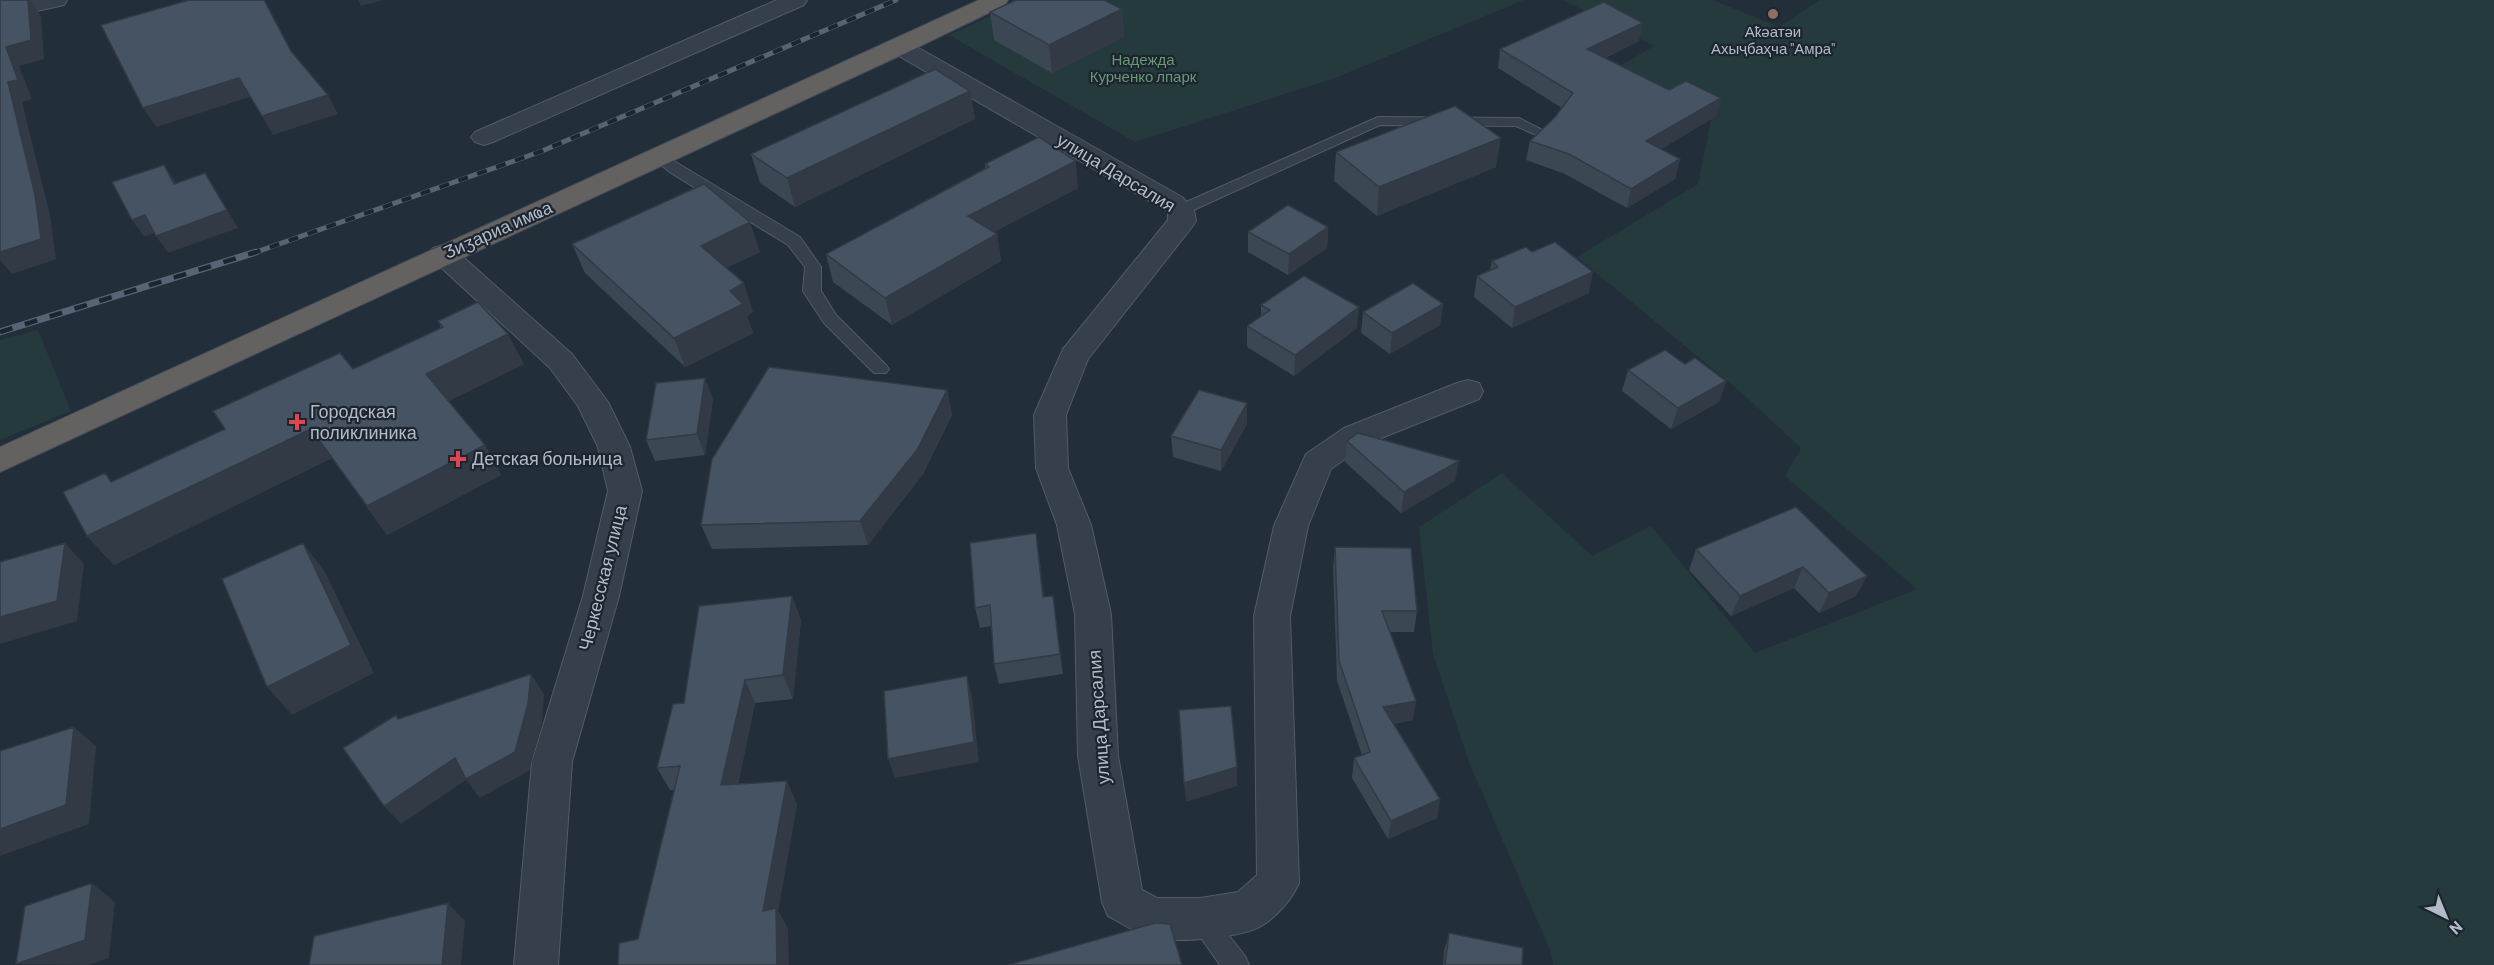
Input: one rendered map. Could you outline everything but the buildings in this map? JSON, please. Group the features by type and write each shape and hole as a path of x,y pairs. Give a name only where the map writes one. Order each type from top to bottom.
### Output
{"highway":[{"name":"Ӡиӡариа имҩа","path":"0,460 443,254 900,47 997,0"}],"street":[{"path":"0,12 56,0"},
{"path":"483,137 796,0"},
{"name":"улица Дарсалия","path":"900,47 1173,202 1181,210 1182,220 1130,289 1074,356 1050,415 1052,468 1077,537 1093,614 1098,756 1123,902 1154,918 1200,918 1248,911 1278,883 1272,616 1291,526 1318,462 1355,436 1468,391"},
{"name":"Черкесская улица","path":"443,254 561,361 592,402 614,447 624,491 601,596 552,762 536,965"}],"lane":[{"path":"1181,210 1378,121 1519,122 1543,134"},
{"path":"659,157 675,170 794,240 813,267 812,291 830,319 880,369"},
{"path":"1200,918 1236,965"}],"green space":[{"name":"Надежда Курченко лпарк","path":"1025,0 1524,0 1335,78 1135,142 949,35"},
{"path":"1563,0 1713,0 1779,27 1820,0 2494,0 2494,965 1553,965 1550,950 1469,762 1433,654 1419,527 1502,473 1592,556 1651,526 1755,653 1917,589 1785,476 1801,448 1743,394 1577,257 1698,184 1713,111 1620,66 1654,46"},
{"path":"38,330 71,411 0,440 0,340"}],"railway":[{"path":"251,254 542,151 896,0"},
{"path":"0,332 256,252"}],"place":[{"name":"Аҟәатәи Ахыҷбаҳча \"Амра\"","path":"1773,14"},
{"name":"Городская поликлиника","path":"297,422"},
{"name":"Детская больница","path":"458,459"}]}
